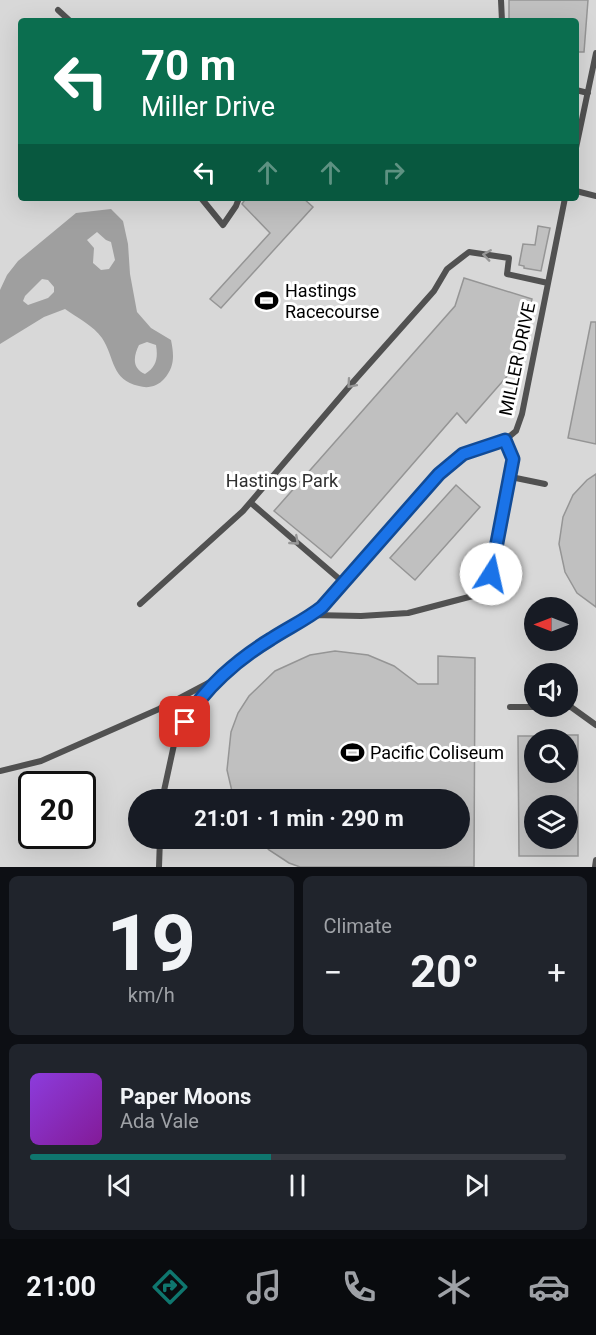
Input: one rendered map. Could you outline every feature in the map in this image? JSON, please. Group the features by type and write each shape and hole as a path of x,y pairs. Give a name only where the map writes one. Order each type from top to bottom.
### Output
{"lane":[{"path":"501,0 502,18"},
{"path":"58,10 67,18"},
{"path":"579,134 596,53"},
{"path":"579,91 588,93"},
{"path":"579,192 596,196"},
{"path":"203,201 223,225 238,201"},
{"name":"MILLER DRIVE","path":"164,789 175,740 195,705 222,676 269,640 322,607 439,474 463,454 505,440 516,431 522,414 564,201"},
{"path":"140,604 251,503 434,291 447,268 469,252 509,258 507,274 548,283"},
{"path":"312,615 361,616 408,613 488,592 511,477 513,459 505,440"},
{"path":"511,477 545,484"},
{"path":"251,503 344,583"},
{"path":"0,771 40,761 159,709 222,676"},
{"path":"510,707 571,707 596,725"},
{"path":"159,867 160,849"},
{"path":"595,867 596,860"}],"green space":[{"name":"Hastings Racecourse","path":"0,0 596,0 596,867 0,867"}],"shaded area":[{"path":"111,209 123,221 137,312 151,328 171,340 172,365 164,379 156,385 142,387 123,379 99,334 65,309 44,317 0,344 0,290 7,275 18,261 76,213","holes":["97,232 111,242 115,260 109,269 101,270 93,263 94,248 87,240","42,279 48,280 54,287 54,292 48,298 28,305 23,301","147,342 156,345 156,361 145,374 137,368 135,361 139,345"]}],"building":[{"path":"509,0 588,0 584,52 579,52 579,18 509,18"},
{"path":"244,201 306,201 313,207 221,308 210,299 270,233 242,204"},
{"path":"538,226 550,228 541,271 519,265 523,244 535,245"},
{"path":"464,278 532,299 516,366 466,423 457,413 331,558 274,511 455,306"},
{"path":"591,322 596,322 596,444 568,438"},
{"path":"596,474 596,607 577,593 565,572 559,544 563,517 573,495"},
{"path":"456,485 480,507 415,580 390,558"},
{"name":"Pacific Coliseum","path":"335,651 368,655 394,666 418,684 438,684 438,656 475,658 474,867 300,867 289,863 268,849 470,849 470,789 231,789 227,770 231,732 238,713 249,696 275,671 310,655"},
{"path":"518,736 524,736 524,783 578,783 578,795 524,795 524,849 578,849 578,856 519,856"}],"place":[{"name":"Hastings Racecourse","path":"267,300"},
{"name":"Pacific Coliseum","path":"352,752"}],"route":[{"path":"185,722 195,705 222,676 269,640 322,607 439,474 463,454 505,440 513,459 491,574"}],"park label":[{"name":"Hastings Park","path":"282,480"}]}
